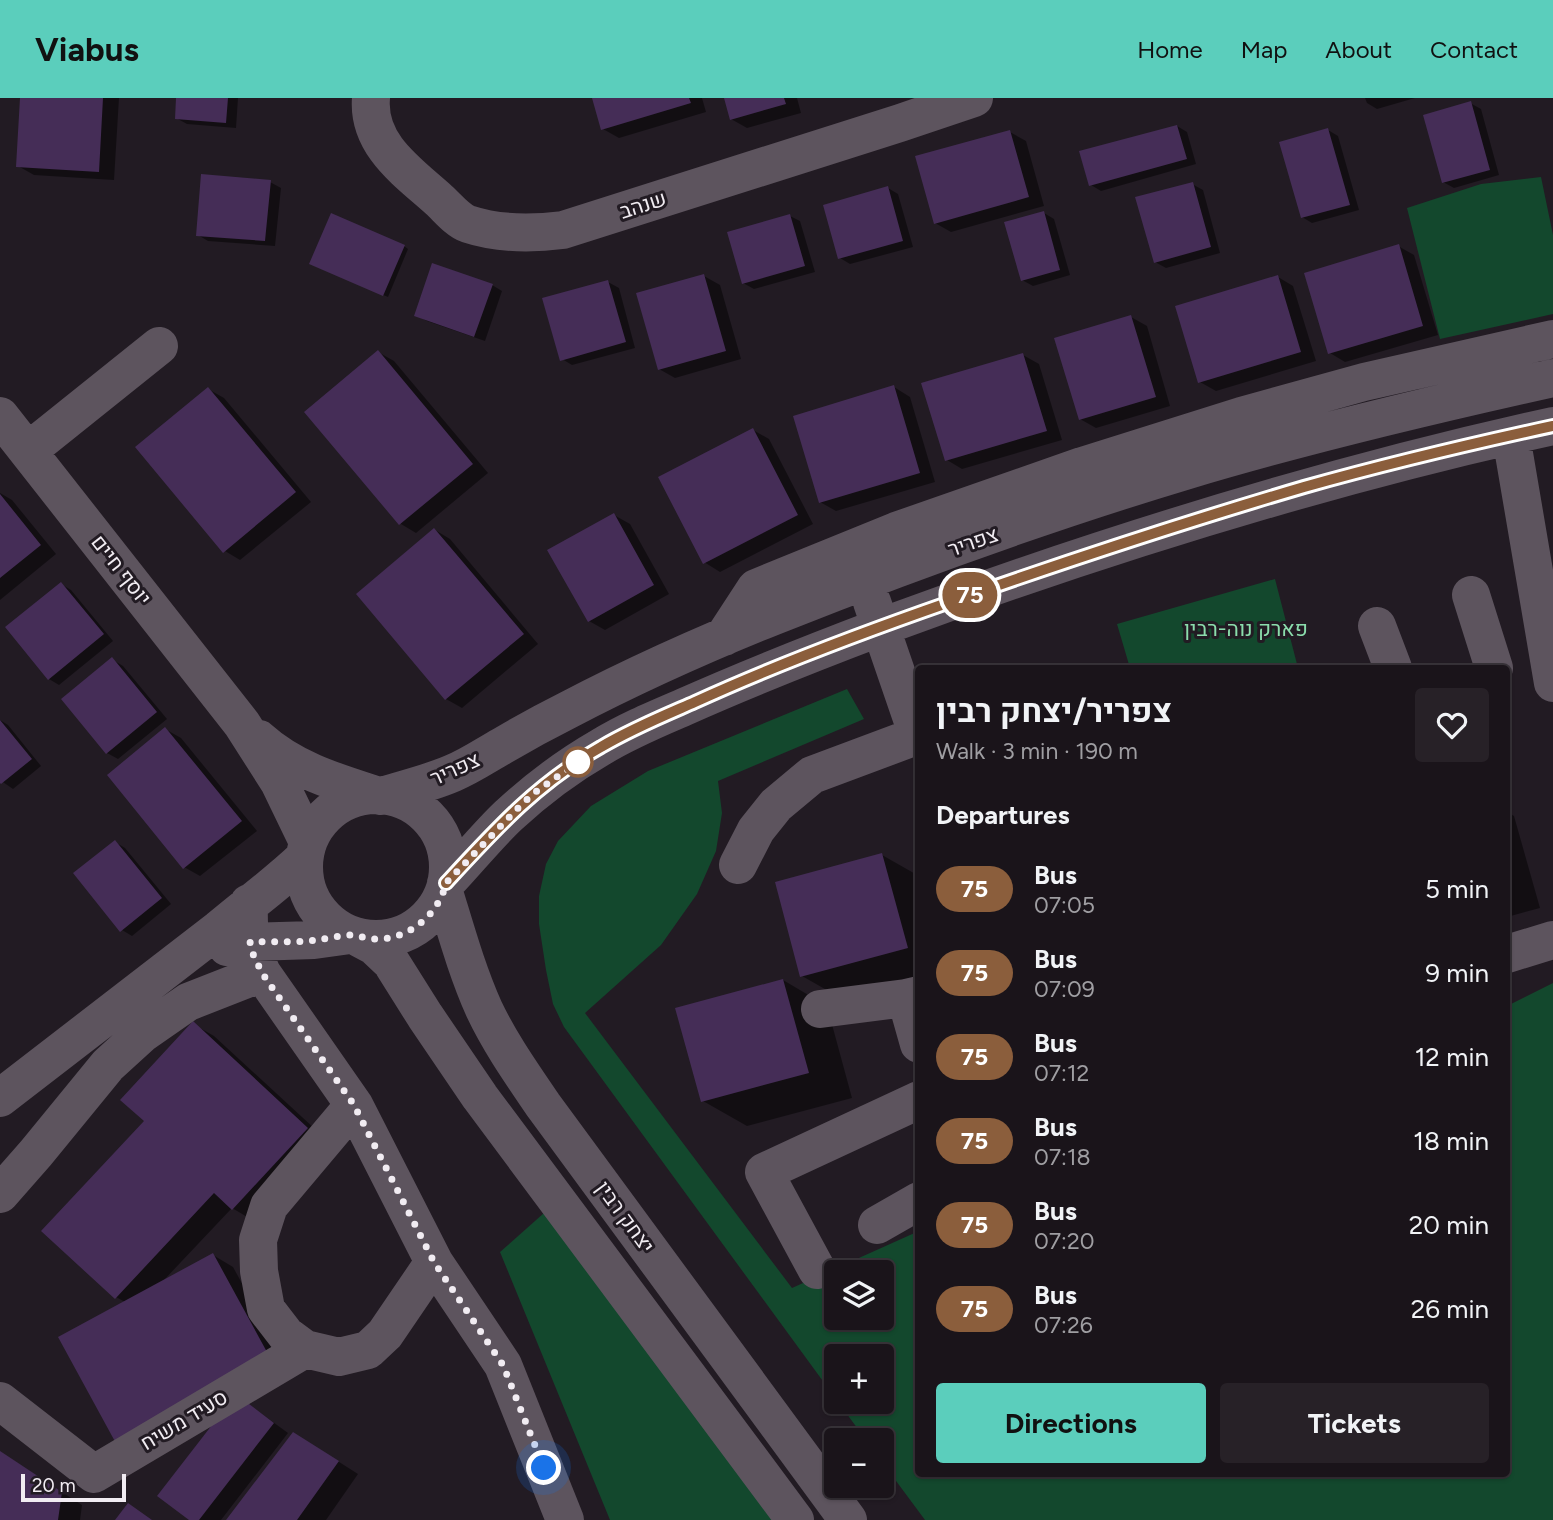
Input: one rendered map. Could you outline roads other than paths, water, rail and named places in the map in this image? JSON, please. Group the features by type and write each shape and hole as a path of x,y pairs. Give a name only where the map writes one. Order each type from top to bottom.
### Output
{"street":[{"name":"שנהב","path":"371,98 374,128 388,155 465,223 503,232 536,234 563,230 974,98"},
{"path":"724,637 756,588 896,531 1082,466 1241,416 1364,382 1553,339"},
{"path":"28,452 159,346"},
{"name":"צפריר","path":"378,795 455,773 533,728 651,668 772,617 987,536 1189,470 1367,422 1553,378"},
{"name":"יוסף חיים","path":"0,416 242,724 279,782 306,850"},
{"path":"445,887 506,818 561,773 601,747 741,681 881,627 1201,519 1306,487 1553,426"},
{"path":"1510,436 1552,675 1510,682"},
{"path":"865,581 915,728"},
{"path":"1471,595 1493,665"},
{"path":"1377,626 1392,665"},
{"name":"יוסף חיים","path":"242,724 272,751 301,767 331,781 378,795"},
{"path":"738,865 756,831 775,805 813,775 915,738"},
{"path":"0,1098 278,883 306,850 320,821 331,810 360,797 378,795 407,802 420,810 434,825 444,842 448,875 436,907 426,920 405,933 382,939 355,936 314,940 256,958 142,1034 108,1065 0,1194"},
{"path":"306,850 303,867 305,885 312,901 321,916 334,927 355,936"},
{"name":"יצחק רבין","path":"445,887 468,969 484,1009 501,1041 543,1105 848,1520"},
{"path":"249,903 256,958"},
{"name":"יצחק רבין","path":"355,936 374,946 391,962 480,1097 795,1520"},
{"path":"1510,953 1553,940"},
{"path":"155,979 200,956 235,944 256,958 354,1105 434,1262 503,1365 565,1520"},
{"path":"820,1009 912,996 915,1017"},
{"path":"817,1270 764,1172 915,1102"},
{"path":"354,1105 269,1206 258,1240 259,1271 266,1309 285,1335 305,1349 339,1357 368,1350 385,1334 434,1262"},
{"path":"877,1225 915,1203"},
{"name":"סעיד משיח","path":"0,1401 94,1474 305,1349"}],"park label":[{"name":"פארק נוה-רבין","path":"1246,629"}]}
